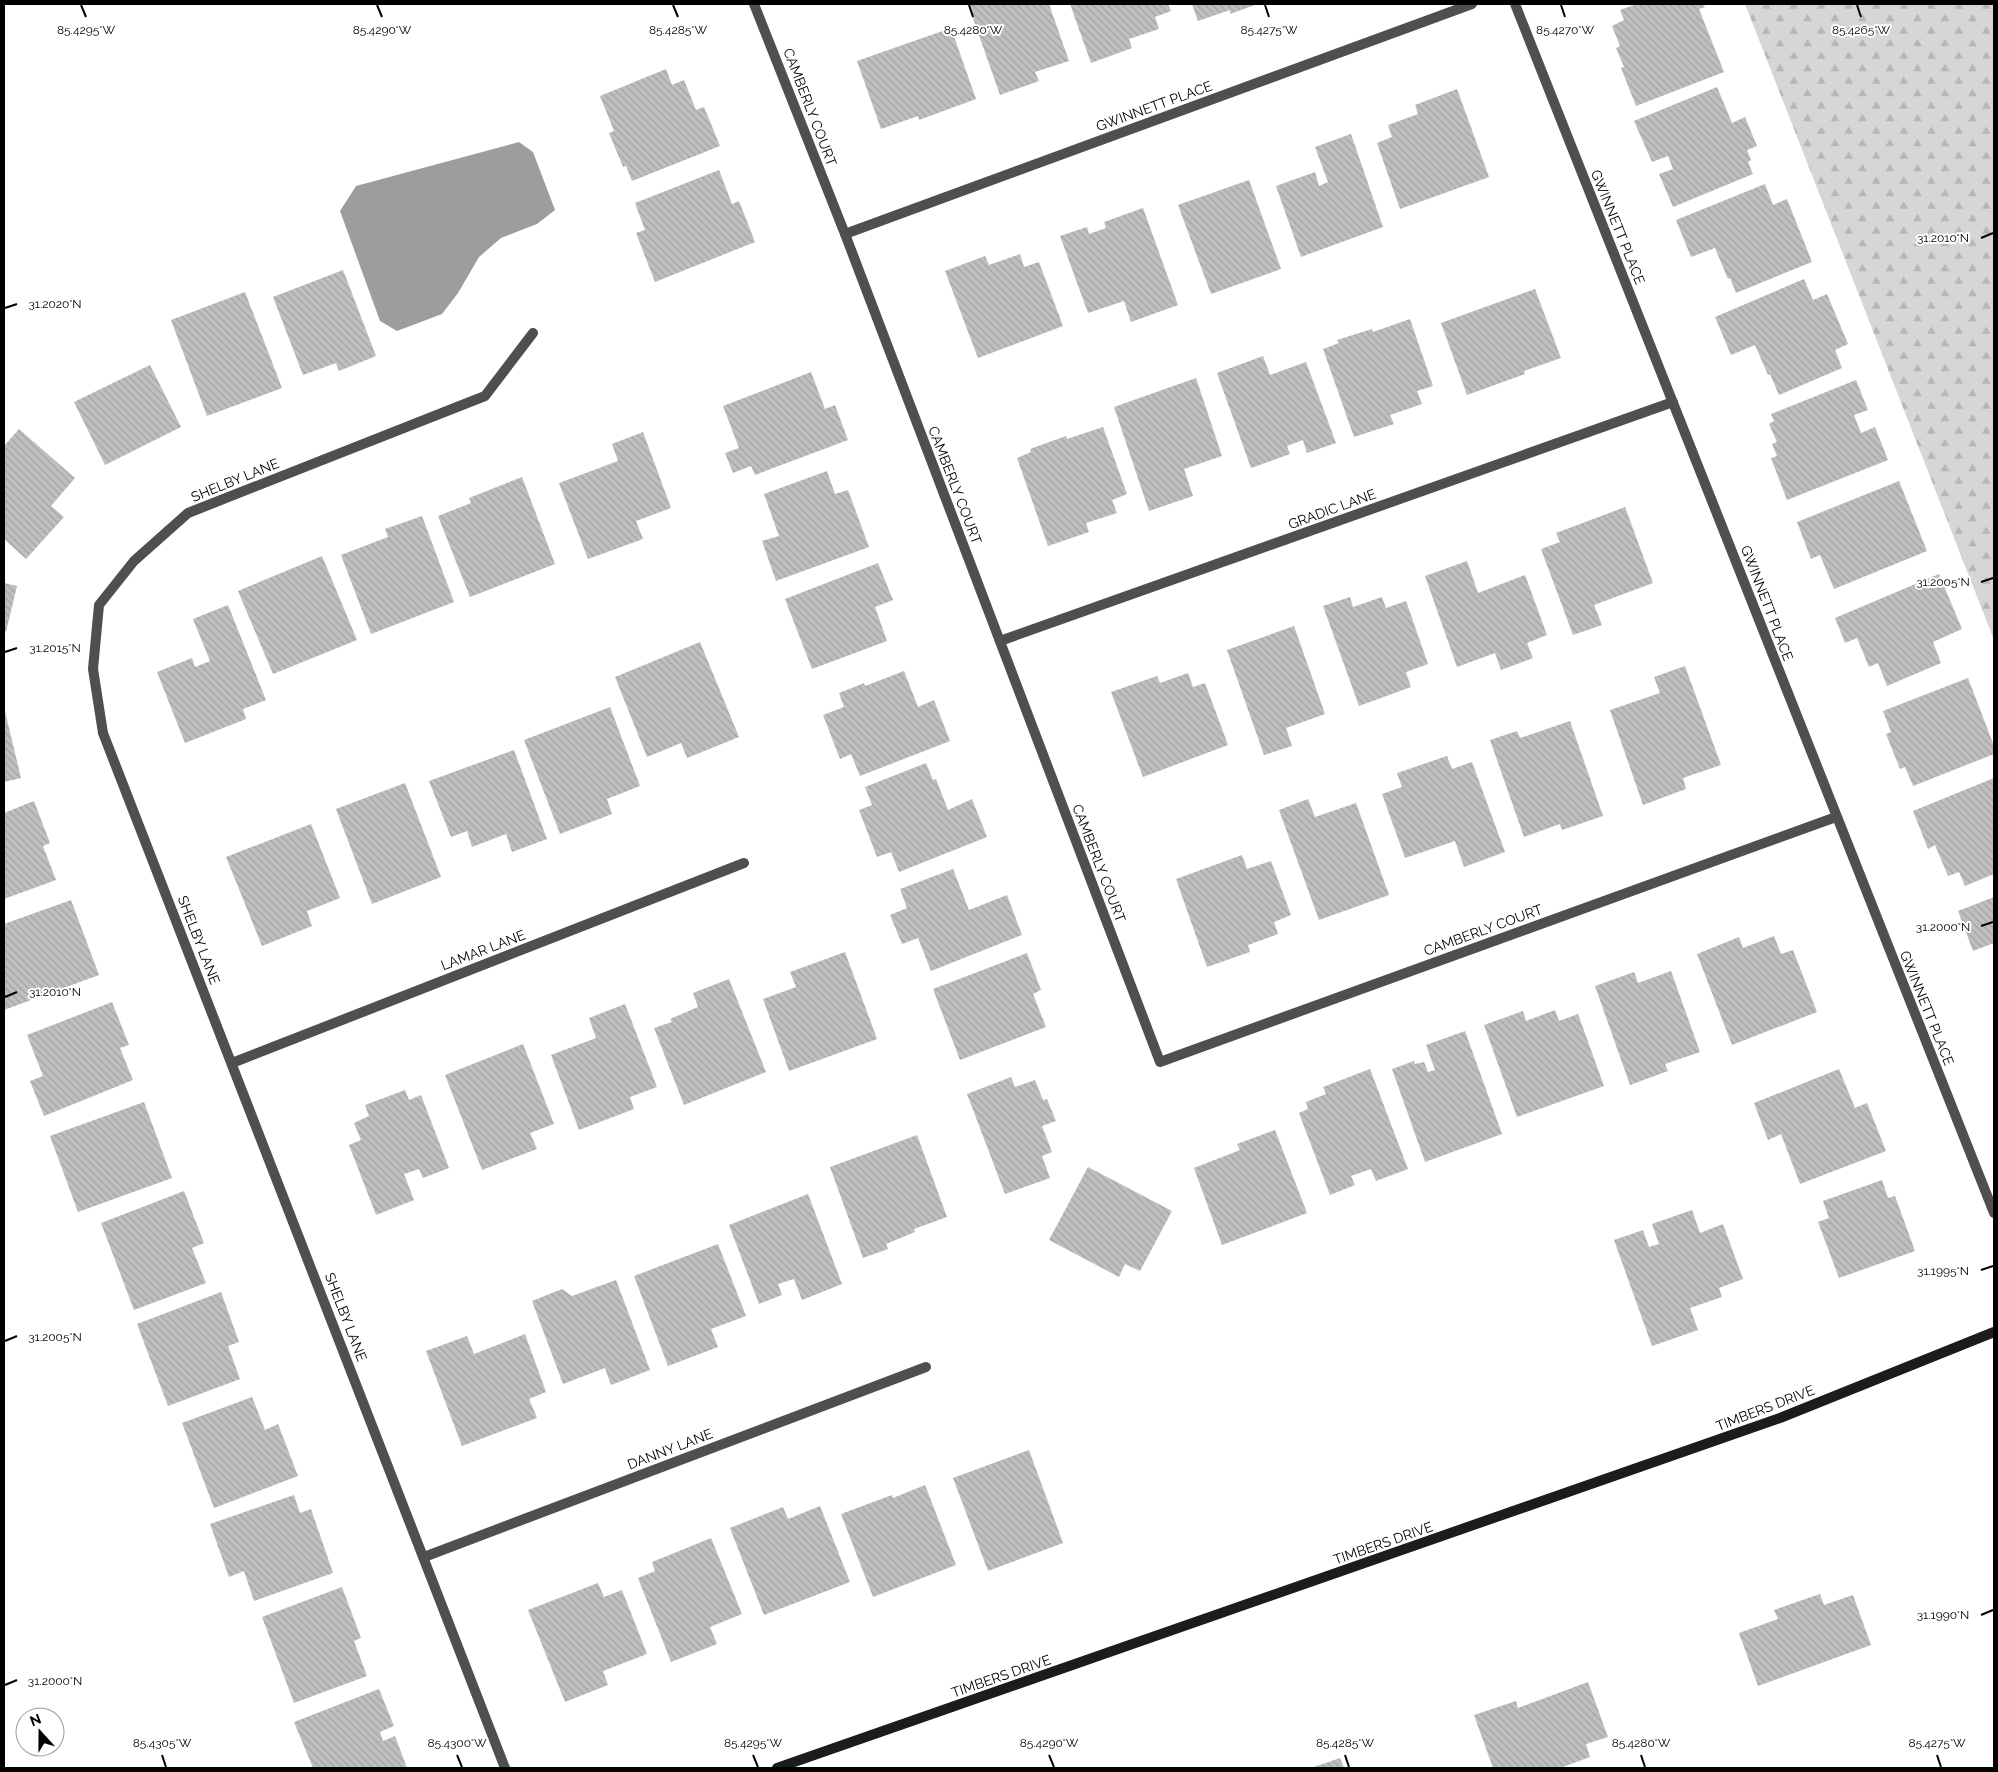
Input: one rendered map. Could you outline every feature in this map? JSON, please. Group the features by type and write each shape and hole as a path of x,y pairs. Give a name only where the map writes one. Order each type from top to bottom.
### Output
{"street":[{"name":"CAMBERLY COURT","path":"754,4 845,234 1160,1062 1836,817"},
{"name":"GWINNETT PLACE","path":"845,234 1472,4"},
{"name":"GWINNETT PLACE","path":"1515,4 1994,1212"},
{"name":"SHELBY LANE","path":"505,1768 103,733 93,669 99,605 134,561 188,513 485,396 533,332"},
{"name":"GRADIC LANE","path":"1000,641 1673,402"},
{"name":"LAMAR LANE","path":"232,1063 744,863"},
{"name":"TIMBERS DRIVE","path":"777,1768 1780,1418 1994,1332"},
{"name":"DANNY LANE","path":"424,1557 926,1367"}],"green space":[{"path":"1745,4 1994,4 1994,640"}],"shaded area":[{"path":"519,142 533,152 555,210 537,224 501,238 479,257 458,293 442,314 397,331 380,321 340,211 356,186"}],"building":[{"path":"968,4 1049,4 1069,61 1035,72 1039,81 1000,95"},
{"path":"1070,4 1168,4 1171,11 1155,17 1159,29 1129,39 1132,48 1091,63"},
{"path":"1192,4 1258,4 1230,14 1230,10 1198,21"},
{"path":"1637,4 1703,4 1705,7 1699,9 1724,72 1636,106 1621,68 1624,67 1616,48 1620,46 1612,26 1624,20 1620,10"},
{"path":"951,28 976,99 919,120 918,116 881,129 857,61"},
{"path":"666,69 672,85 684,80 696,110 704,107 720,146 632,181 626,166 623,167 609,133 614,131 600,96"},
{"path":"1717,87 1732,123 1745,117 1757,146 1747,150 1751,160 1748,162 1753,174 1673,207 1659,174 1673,169 1668,156 1652,162 1634,121"},
{"path":"1457,89 1489,177 1400,209 1377,143 1392,137 1388,125 1418,114 1415,105"},
{"path":"1351,134 1383,227 1301,257 1276,186 1315,172 1319,186 1328,182 1315,147"},
{"path":"719,170 732,204 739,201 755,242 655,282 636,233 645,230 635,203"},
{"path":"1249,180 1281,269 1211,294 1178,205"},
{"path":"1765,184 1773,205 1787,199 1812,262 1736,293 1715,248 1691,257 1676,220"},
{"path":"1143,208 1178,305 1131,322 1124,301 1088,313 1060,236 1087,227 1089,234 1106,228 1104,222"},
{"path":"1020,254 1024,267 1039,262 1063,326 978,358 945,271 985,256 989,265"},
{"path":"343,270 376,356 339,371 336,363 303,375 273,297"},
{"path":"1804,279 1813,300 1827,294 1848,344 1835,350 1842,368 1779,395 1755,345 1731,355 1715,317"},
{"path":"1535,289 1561,358 1524,371 1525,374 1467,395 1441,323"},
{"path":"245,292 282,388 207,416 171,320"},
{"path":"1410,319 1433,386 1417,391 1422,404 1390,415 1394,424 1354,437 1323,349 1339,343 1337,340 1372,329 1373,332"},
{"path":"1263,356 1270,375 1306,362 1336,443 1307,453 1303,440 1287,446 1290,454 1251,468 1217,373"},
{"path":"150,365 181,427 105,465 74,402"},
{"path":"811,372 825,409 835,405 848,440 755,475 751,466 733,473 725,453 739,448 723,406"},
{"path":"1196,378 1222,456 1184,469 1193,496 1149,511 1114,407"},
{"path":"1856,380 1868,410 1854,415 1861,433 1875,427 1888,460 1787,500 1771,458 1777,456 1772,444 1777,442 1769,424 1774,421 1771,414"},
{"path":"1103,427 1127,494 1112,500 1117,513 1086,523 1089,532 1048,546 1017,458 1031,452 1030,449 1066,436 1067,439"},
{"path":"19,429 75,478 51,506 64,517 26,559 4,539 4,446"},
{"path":"643,432 671,508 636,521 643,539 588,559 559,483 618,461 612,444"},
{"path":"827,471 835,494 848,490 869,547 776,581 762,541 779,536 764,494"},
{"path":"522,477 555,564 470,597 438,516 471,503 469,498"},
{"path":"1899,481 1927,551 1834,589 1820,555 1811,559 1797,522"},
{"path":"1625,507 1653,583 1594,605 1602,625 1573,635 1541,549 1560,542 1556,533"},
{"path":"422,516 454,602 371,634 341,555 388,537 385,529"},
{"path":"322,556 357,640 273,674 238,591"},
{"path":"1467,561 1478,593 1525,575 1547,635 1527,643 1533,658 1501,670 1495,653 1457,667 1425,576"},
{"path":"878,563 893,600 875,607 887,641 812,669 785,599"},
{"path":"1939,574 1962,629 1933,642 1941,663 1887,686 1878,663 1869,667 1857,638 1845,643 1835,618"},
{"path":"4,583 17,586 6,632 4,631"},
{"path":"1350,597 1353,607 1382,597 1386,608 1406,601 1428,664 1406,672 1411,687 1359,706 1323,606"},
{"path":"228,605 266,700 243,709 246,719 185,743 157,672 192,658 195,667 210,661 193,619"},
{"path":"1294,626 1325,714 1286,728 1292,746 1264,755 1227,650"},
{"path":"700,642 739,737 687,758 681,743 647,757 615,677"},
{"path":"1685,666 1721,765 1683,778 1686,789 1643,805 1610,710 1660,693 1654,677"},
{"path":"904,671 918,707 934,700 950,741 860,776 851,754 840,759 823,715 844,707 839,693 864,683 865,686"},
{"path":"1188,673 1193,687 1205,683 1228,745 1143,777 1111,692 1157,676 1160,683"},
{"path":"1968,678 1994,746 1994,754 1913,786 1905,767 1900,769 1886,734 1891,732 1883,711"},
{"path":"4,707 21,778 4,782"},
{"path":"610,707 640,786 607,799 612,814 560,834 524,740"},
{"path":"1570,721 1603,816 1562,830 1560,824 1524,837 1490,740 1517,731 1520,738"},
{"path":"514,750 547,839 512,852 506,834 472,847 467,831 451,837 429,781"},
{"path":"1447,756 1452,769 1472,762 1505,852 1464,867 1455,841 1405,858 1382,794 1402,787 1397,773"},
{"path":"926,763 933,780 936,779 948,810 972,799 987,837 899,872 891,852 877,857 859,810 872,805 865,787"},
{"path":"1994,778 1994,874 1965,886 1959,872 1948,876 1935,845 1928,849 1913,811"},
{"path":"405,783 441,877 372,904 336,809"},
{"path":"1308,799 1315,817 1356,803 1389,895 1319,920 1279,810"},
{"path":"34,801 50,843 43,846 56,880 4,899 4,813"},
{"path":"311,824 340,898 307,911 312,926 262,946 226,857"},
{"path":"1242,855 1247,869 1271,861 1291,915 1274,922 1278,934 1248,945 1250,952 1207,967 1176,879"},
{"path":"953,869 969,910 1007,895 1022,935 931,971 918,938 902,944 890,915 907,908 900,889"},
{"path":"1994,897 1994,943 1973,951 1958,911"},
{"path":"71,900 99,975 4,1010 4,924"},
{"path":"1774,936 1781,954 1793,950 1817,1012 1732,1045 1697,954 1739,937 1743,948"},
{"path":"845,952 877,1039 789,1071 763,999 796,987 790,972"},
{"path":"1027,953 1041,990 1033,994 1046,1027 960,1060 933,989"},
{"path":"1671,971 1700,1052 1665,1064 1668,1071 1630,1085 1595,986 1634,972 1638,983"},
{"path":"729,979 766,1072 684,1105 654,1028 672,1022 670,1019 698,1007 693,993"},
{"path":"112,1002 129,1045 120,1048 133,1080 44,1116 30,1081 43,1076 27,1035"},
{"path":"625,1004 657,1087 630,1097 634,1109 579,1130 551,1055 596,1038 589,1018"},
{"path":"1555,1010 1559,1021 1578,1014 1604,1086 1517,1117 1484,1025 1523,1011 1526,1021"},
{"path":"1465,1031 1502,1134 1425,1162 1392,1069 1414,1061 1415,1064 1424,1062 1428,1072 1435,1070 1426,1045"},
{"path":"523,1044 554,1124 530,1133 537,1149 482,1170 445,1075"},
{"path":"1370,1069 1408,1169 1376,1181 1371,1169 1351,1176 1355,1185 1330,1195 1299,1113 1308,1109 1306,1102 1326,1094 1323,1087"},
{"path":"1839,1069 1855,1108 1867,1103 1886,1151 1800,1184 1781,1134 1768,1140 1754,1103"},
{"path":"1011,1077 1015,1087 1035,1080 1043,1100 1047,1099 1056,1121 1042,1126 1052,1152 1042,1156 1050,1178 1005,1194 967,1094"},
{"path":"405,1090 409,1100 421,1095 449,1168 423,1178 419,1169 404,1174 414,1200 376,1215 349,1145 361,1140 354,1123 369,1116 365,1105"},
{"path":"144,1102 172,1178 78,1212 50,1136"},
{"path":"1275,1130 1307,1213 1222,1245 1194,1168 1240,1150 1237,1144"},
{"path":"917,1135 947,1217 914,1229 915,1232 886,1244 888,1249 863,1258 830,1167"},
{"path":"1088,1167 1172,1211 1140,1271 1125,1264 1119,1277 1049,1240"},
{"path":"1882,1180 1888,1198 1895,1196 1915,1251 1839,1278 1818,1222 1829,1218 1823,1201"},
{"path":"184,1191 204,1243 192,1248 206,1283 134,1310 101,1223"},
{"path":"808,1194 842,1284 802,1300 794,1279 778,1284 782,1295 759,1304 729,1225"},
{"path":"1692,1210 1700,1233 1723,1224 1743,1279 1719,1288 1722,1297 1690,1308 1698,1330 1652,1346 1614,1240 1643,1230 1649,1247 1659,1244 1652,1224"},
{"path":"718,1244 746,1316 711,1329 718,1347 668,1366 634,1276"},
{"path":"616,1280 650,1370 611,1385 605,1368 563,1384 532,1301 562,1289 572,1296"},
{"path":"221,1292 239,1342 228,1346 240,1379 168,1406 137,1324"},
{"path":"525,1334 546,1392 529,1399 537,1418 462,1446 426,1351 467,1336 474,1354"},
{"path":"252,1397 265,1430 278,1424 298,1476 214,1508 182,1423"},
{"path":"1029,1450 1063,1543 988,1571 953,1478"},
{"path":"925,1485 956,1565 873,1597 841,1514 892,1495 893,1498"},
{"path":"294,1495 300,1513 311,1509 333,1573 254,1601 244,1571 229,1577 210,1524"},
{"path":"820,1506 850,1582 764,1615 730,1528 783,1507 788,1519"},
{"path":"711,1538 742,1614 710,1627 717,1644 671,1662 638,1578 655,1571 652,1562"},
{"path":"598,1583 604,1597 622,1590 647,1654 603,1671 608,1685 565,1702 528,1610"},
{"path":"342,1587 361,1638 354,1641 367,1676 294,1703 262,1617"},
{"path":"1820,1594 1824,1605 1853,1595 1871,1645 1758,1686 1739,1633 1778,1619 1774,1610"},
{"path":"1588,1682 1608,1737 1586,1744 1590,1757 1560,1768 1493,1768 1474,1715 1516,1701 1518,1708"},
{"path":"379,1689 394,1726 380,1732 383,1741 395,1736 407,1768 313,1768 294,1722"},
{"path":"1340,1758 1344,1768 1311,1768"}]}
